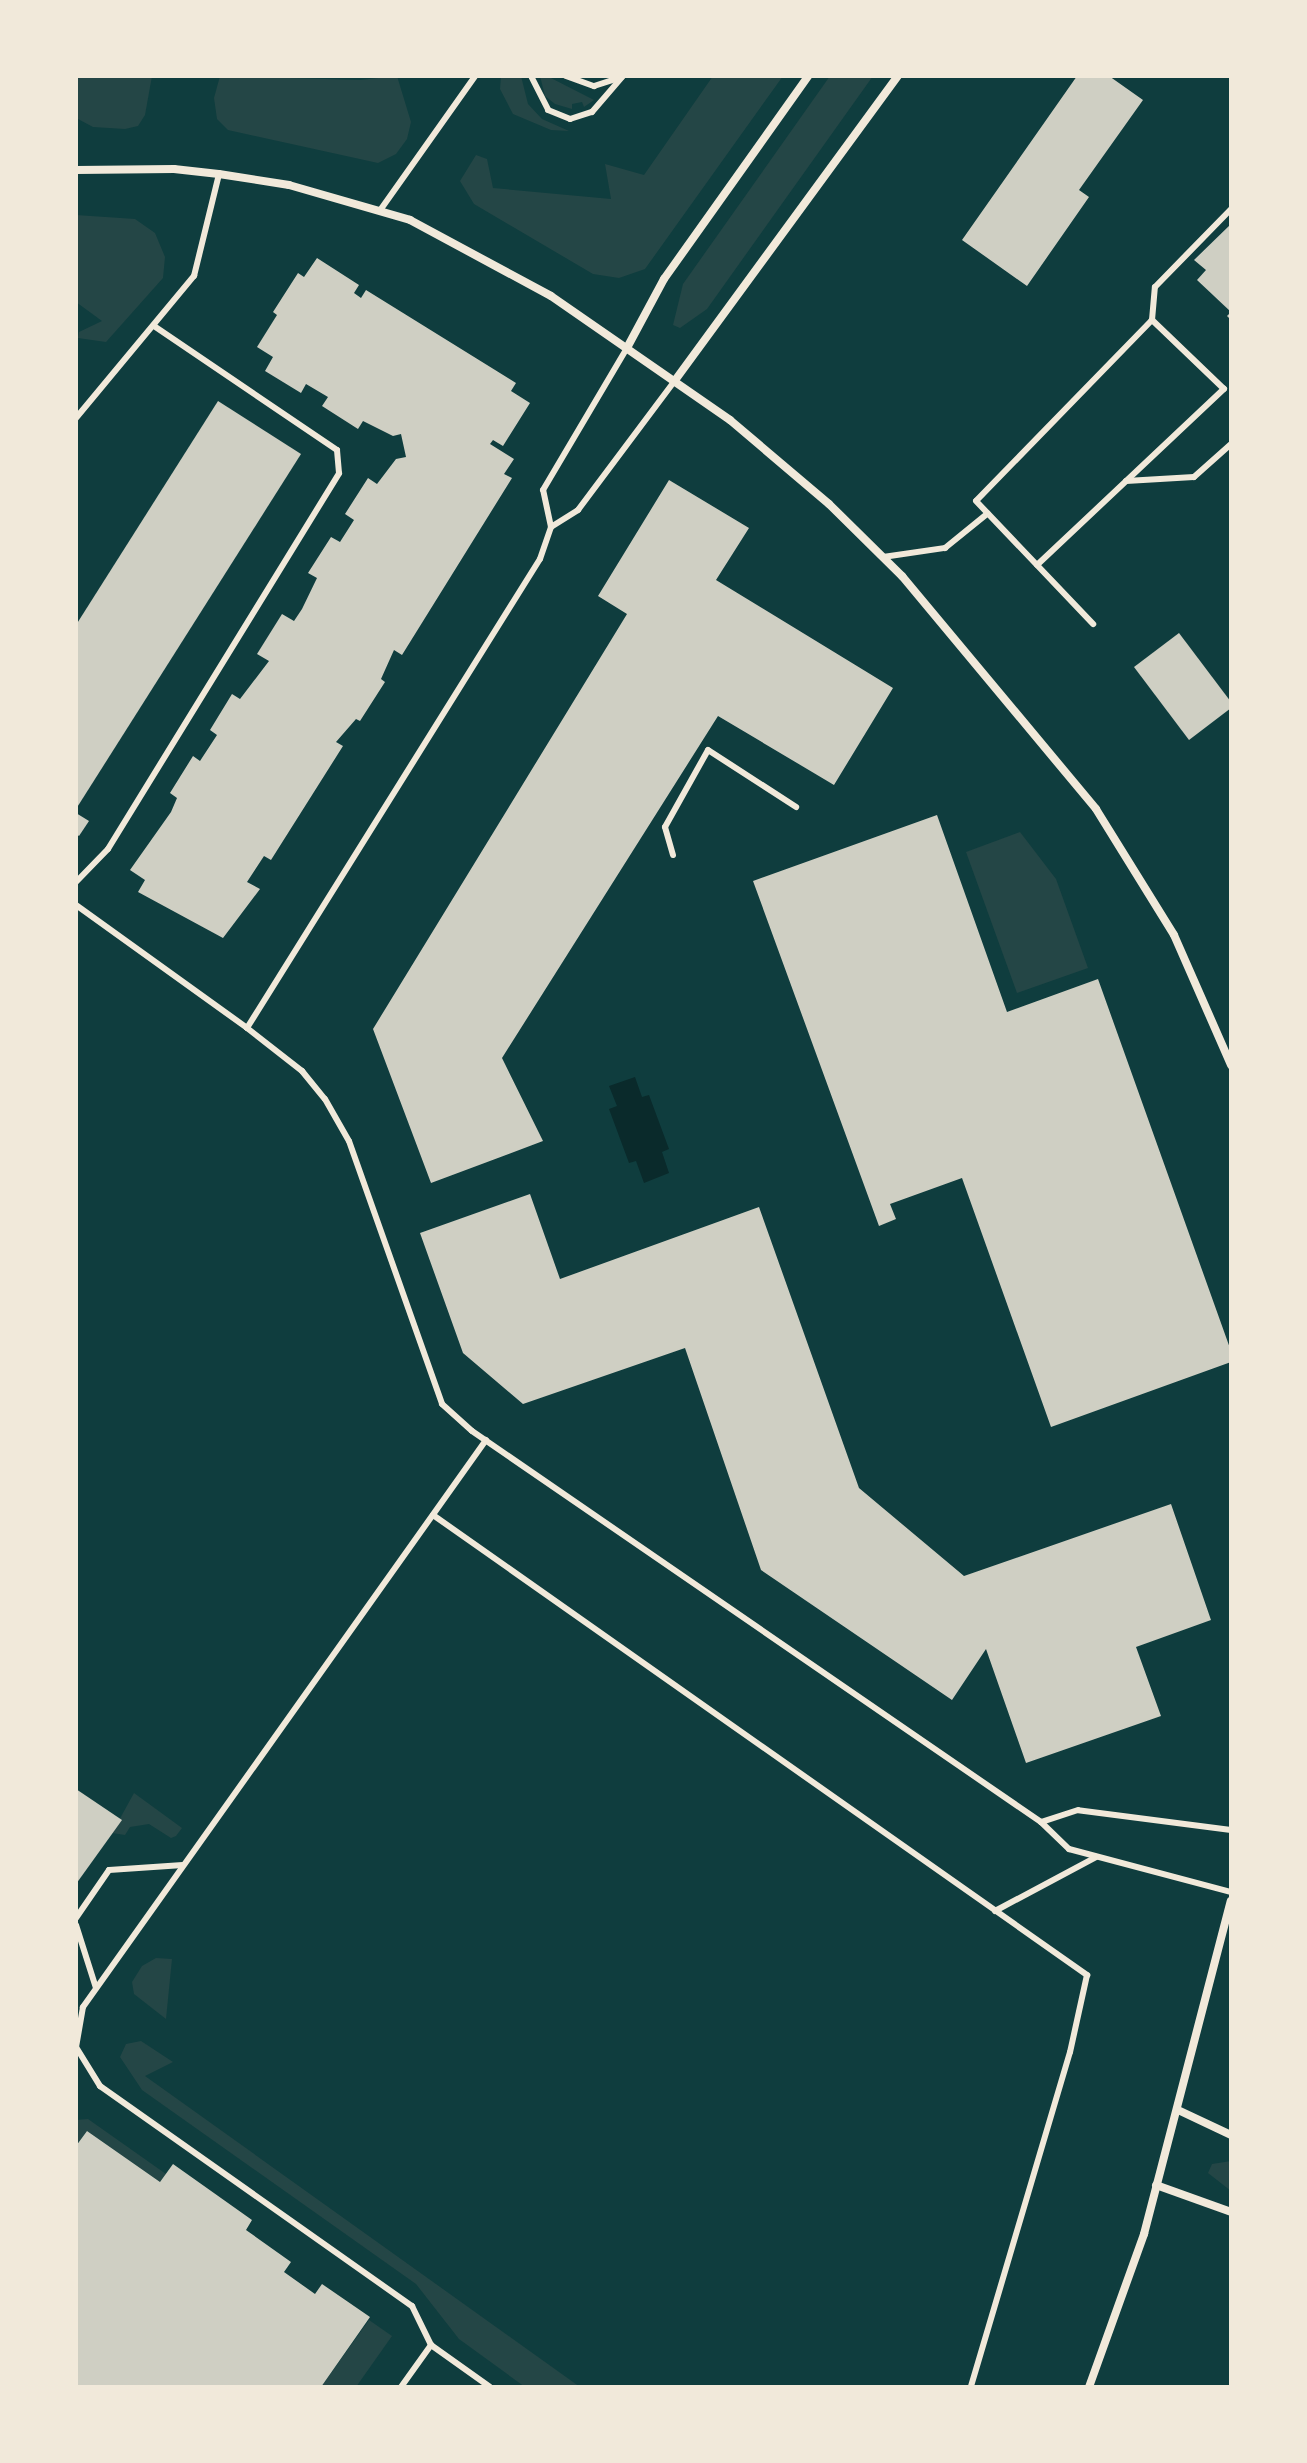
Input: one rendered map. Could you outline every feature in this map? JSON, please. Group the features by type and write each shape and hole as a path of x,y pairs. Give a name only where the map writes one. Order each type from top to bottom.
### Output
{"street":[{"path":"628,346 664,279 808,76"},
{"path":"676,379 898,76"},
{"path":"76,170 174,169 219,174 289,185 381,209 514,274 676,379 811,488 883,557 1002,691 1096,809 1174,935 1231,1065"},
{"path":"1089,2387 1178,2110 1231,1901"},
{"path":"1178,2110 1231,2135"},
{"path":"1156,2185 1231,2212"}],"lane":[{"path":"381,209 475,76"},
{"path":"531,76 548,110 570,119 592,112 623,76"},
{"path":"566,76 594,86 623,76"},
{"path":"76,418 194,276 219,174"},
{"path":"1093,624 976,501 1152,320 1155,287 1231,209"},
{"path":"1037,565 1224,389 1152,320"},
{"path":"76,882 108,849 339,473 337,450 154,326"},
{"path":"551,527 543,490 628,346"},
{"path":"247,1028 521,593 551,527 578,510 676,379"},
{"path":"1126,481 1194,477 1231,444"},
{"path":"883,557 945,548 988,513"},
{"path":"673,855 665,827 708,750 796,807"},
{"path":"76,905 247,1028 302,1071 325,1099 349,1141 442,1404 486,1440 1041,1822 1069,1849 1231,1892"},
{"path":"486,1440 83,2007 76,2047 100,2086 412,2306 431,2345 490,2387"},
{"path":"433,1515 1087,1975 1070,2052 971,2387"},
{"path":"1041,1822 1078,1810 1231,1830"},
{"path":"995,1911 1096,1857"},
{"path":"76,1918 109,1870 183,1865"},
{"path":"76,1925 96,1988"},
{"path":"401,2387 431,2345"}],"shaded area":[{"path":"76,76 152,76 145,115 138,126 125,129 93,127 78,119"},
{"path":"220,76 360,80 397,76 411,122 407,139 396,154 378,163 228,130 217,119 214,98"},
{"path":"501,76 521,76 528,104 542,119 569,131 551,130 513,114 500,89"},
{"path":"540,76 547,76 594,100 584,107 582,102 572,104 572,109 555,104 545,96"},
{"path":"713,76 783,76 645,269 619,278 593,274 474,204 460,181 476,155 487,159 493,188 611,199 605,164 644,175"},
{"path":"830,76 873,76 707,309 680,328 673,325 683,284"},
{"path":"76,215 135,219 155,233 165,257 163,278 106,342 78,338 79,332 102,321 76,302"},
{"path":"1020,832 1056,879 1088,968 1017,993 966,852"},
{"path":"635,1077 642,1097 649,1095 669,1149 662,1152 669,1173 644,1183 636,1161 629,1163 609,1109 617,1106 609,1086"},
{"path":"134,1793 182,1828 176,1836 171,1838 149,1824 130,1827 125,1835 112,1833"},
{"path":"156,1958 172,1959 166,2019 134,1994 132,1982 142,1966"},
{"path":"141,2041 173,2062 145,2076 580,2387 525,2387 459,2339 416,2284 142,2090 120,2057 126,2044"},
{"path":"88,2119 166,2174 160,2182 87,2131 76,2146 76,2120"},
{"path":"1231,2161 1231,2191 1208,2173 1212,2164"},
{"path":"369,2320 392,2336 356,2387 321,2387"}],"building":[{"path":"1077,76 1109,76 1143,100 1079,190 1089,197 1027,286 962,240"},
{"path":"1231,224 1231,312 1197,280 1206,270 1194,260"},
{"path":"317,258 359,285 354,293 361,298 366,290 516,383 511,391 530,403 503,446 493,440 490,444 514,459 504,474 512,478 402,655 394,650 381,679 385,682 360,721 356,719 336,742 343,746 271,860 264,856 247,882 260,889 223,938 138,892 145,880 130,870 171,812 177,798 170,793 193,756 200,761 217,735 210,730 232,694 240,699 269,661 257,654 282,614 294,621 302,609 317,578 308,573 331,537 340,542 354,520 345,514 368,478 377,484 396,459 406,457 401,434 393,436 363,421 358,429 322,406 328,397 306,384 301,393 265,371 273,357 257,347 277,315 273,312 298,273 304,277"},
{"path":"218,401 301,454 76,809 76,625"},
{"path":"669,480 749,528 716,580 893,688 834,785 718,716 502,1058 543,1141 431,1183 373,1029 627,614 598,596"},
{"path":"1179,633 1231,702 1231,708 1189,740 1134,667"},
{"path":"76,813 89,821 79,836 76,834"},
{"path":"937,815 1007,1012 1098,979 1231,1351 1231,1362 1051,1427 962,1178 890,1204 896,1219 879,1226 753,881"},
{"path":"530,1194 560,1279 759,1207 859,1488 964,1576 1171,1504 1211,1620 1136,1647 1161,1716 1026,1763 986,1649 952,1700 761,1570 685,1348 523,1404 463,1353 420,1233"},
{"path":"76,1789 122,1820 76,1884"},
{"path":"87,2131 160,2182 173,2164 252,2220 246,2230 291,2262 284,2272 315,2294 322,2284 370,2317 321,2387 76,2387 76,2146"}]}
